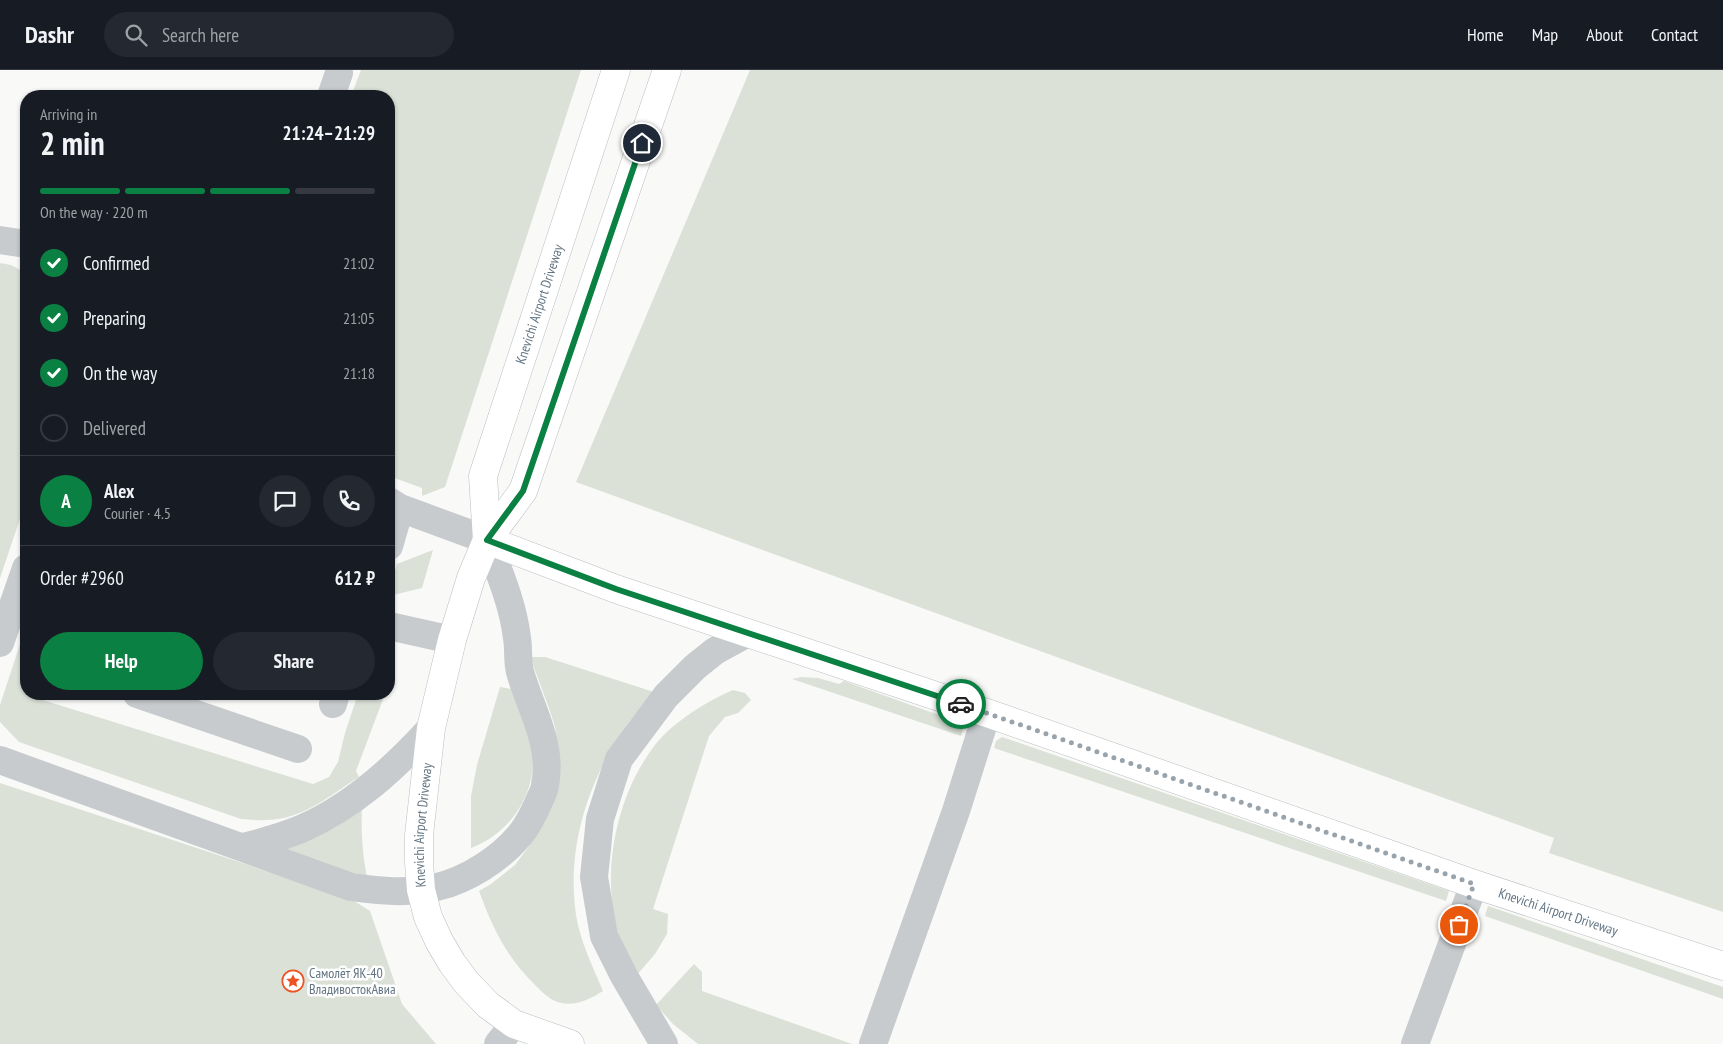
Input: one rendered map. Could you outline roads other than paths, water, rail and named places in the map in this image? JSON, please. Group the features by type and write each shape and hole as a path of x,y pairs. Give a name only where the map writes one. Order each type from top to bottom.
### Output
{"main road":[{"name":"Knevichi Airport Driveway","path":"487,540 483,476 616,70"},
{"name":"Knevichi Airport Driveway","path":"570,1044 506,1034 488,1005 466,982 452,963 428,917 421,890 419,835 431,728 452,640 471,578 487,540 523,491 667,70"},
{"name":"Knevichi Airport Driveway","path":"487,540 616,589 986,713 1474,884 1723,966"}],"street":[{"path":"0,240 20,243"},
{"path":"0,760 351,887 386,892 438,887 460,878 490,861 520,835 534,812 545,786 546,753 543,735 519,670 517,638 507,594 487,540 395,504"},
{"path":"0,643 20,585"},
{"path":"395,627 452,640"},
{"path":"664,1044 624,976 604,936 594,877 600,819 619,759 666,696 695,667 715,651 748,633"},
{"path":"155,700 298,749"},
{"path":"873,1044 956,811 986,713"},
{"path":"243,847 272,840 325,817 366,790 386,774 431,728"},
{"path":"1416,1044 1474,884"}],"place":[{"name":"Самолёт ЯК-40 ВладивостокАвиа","path":"293,981"}]}
